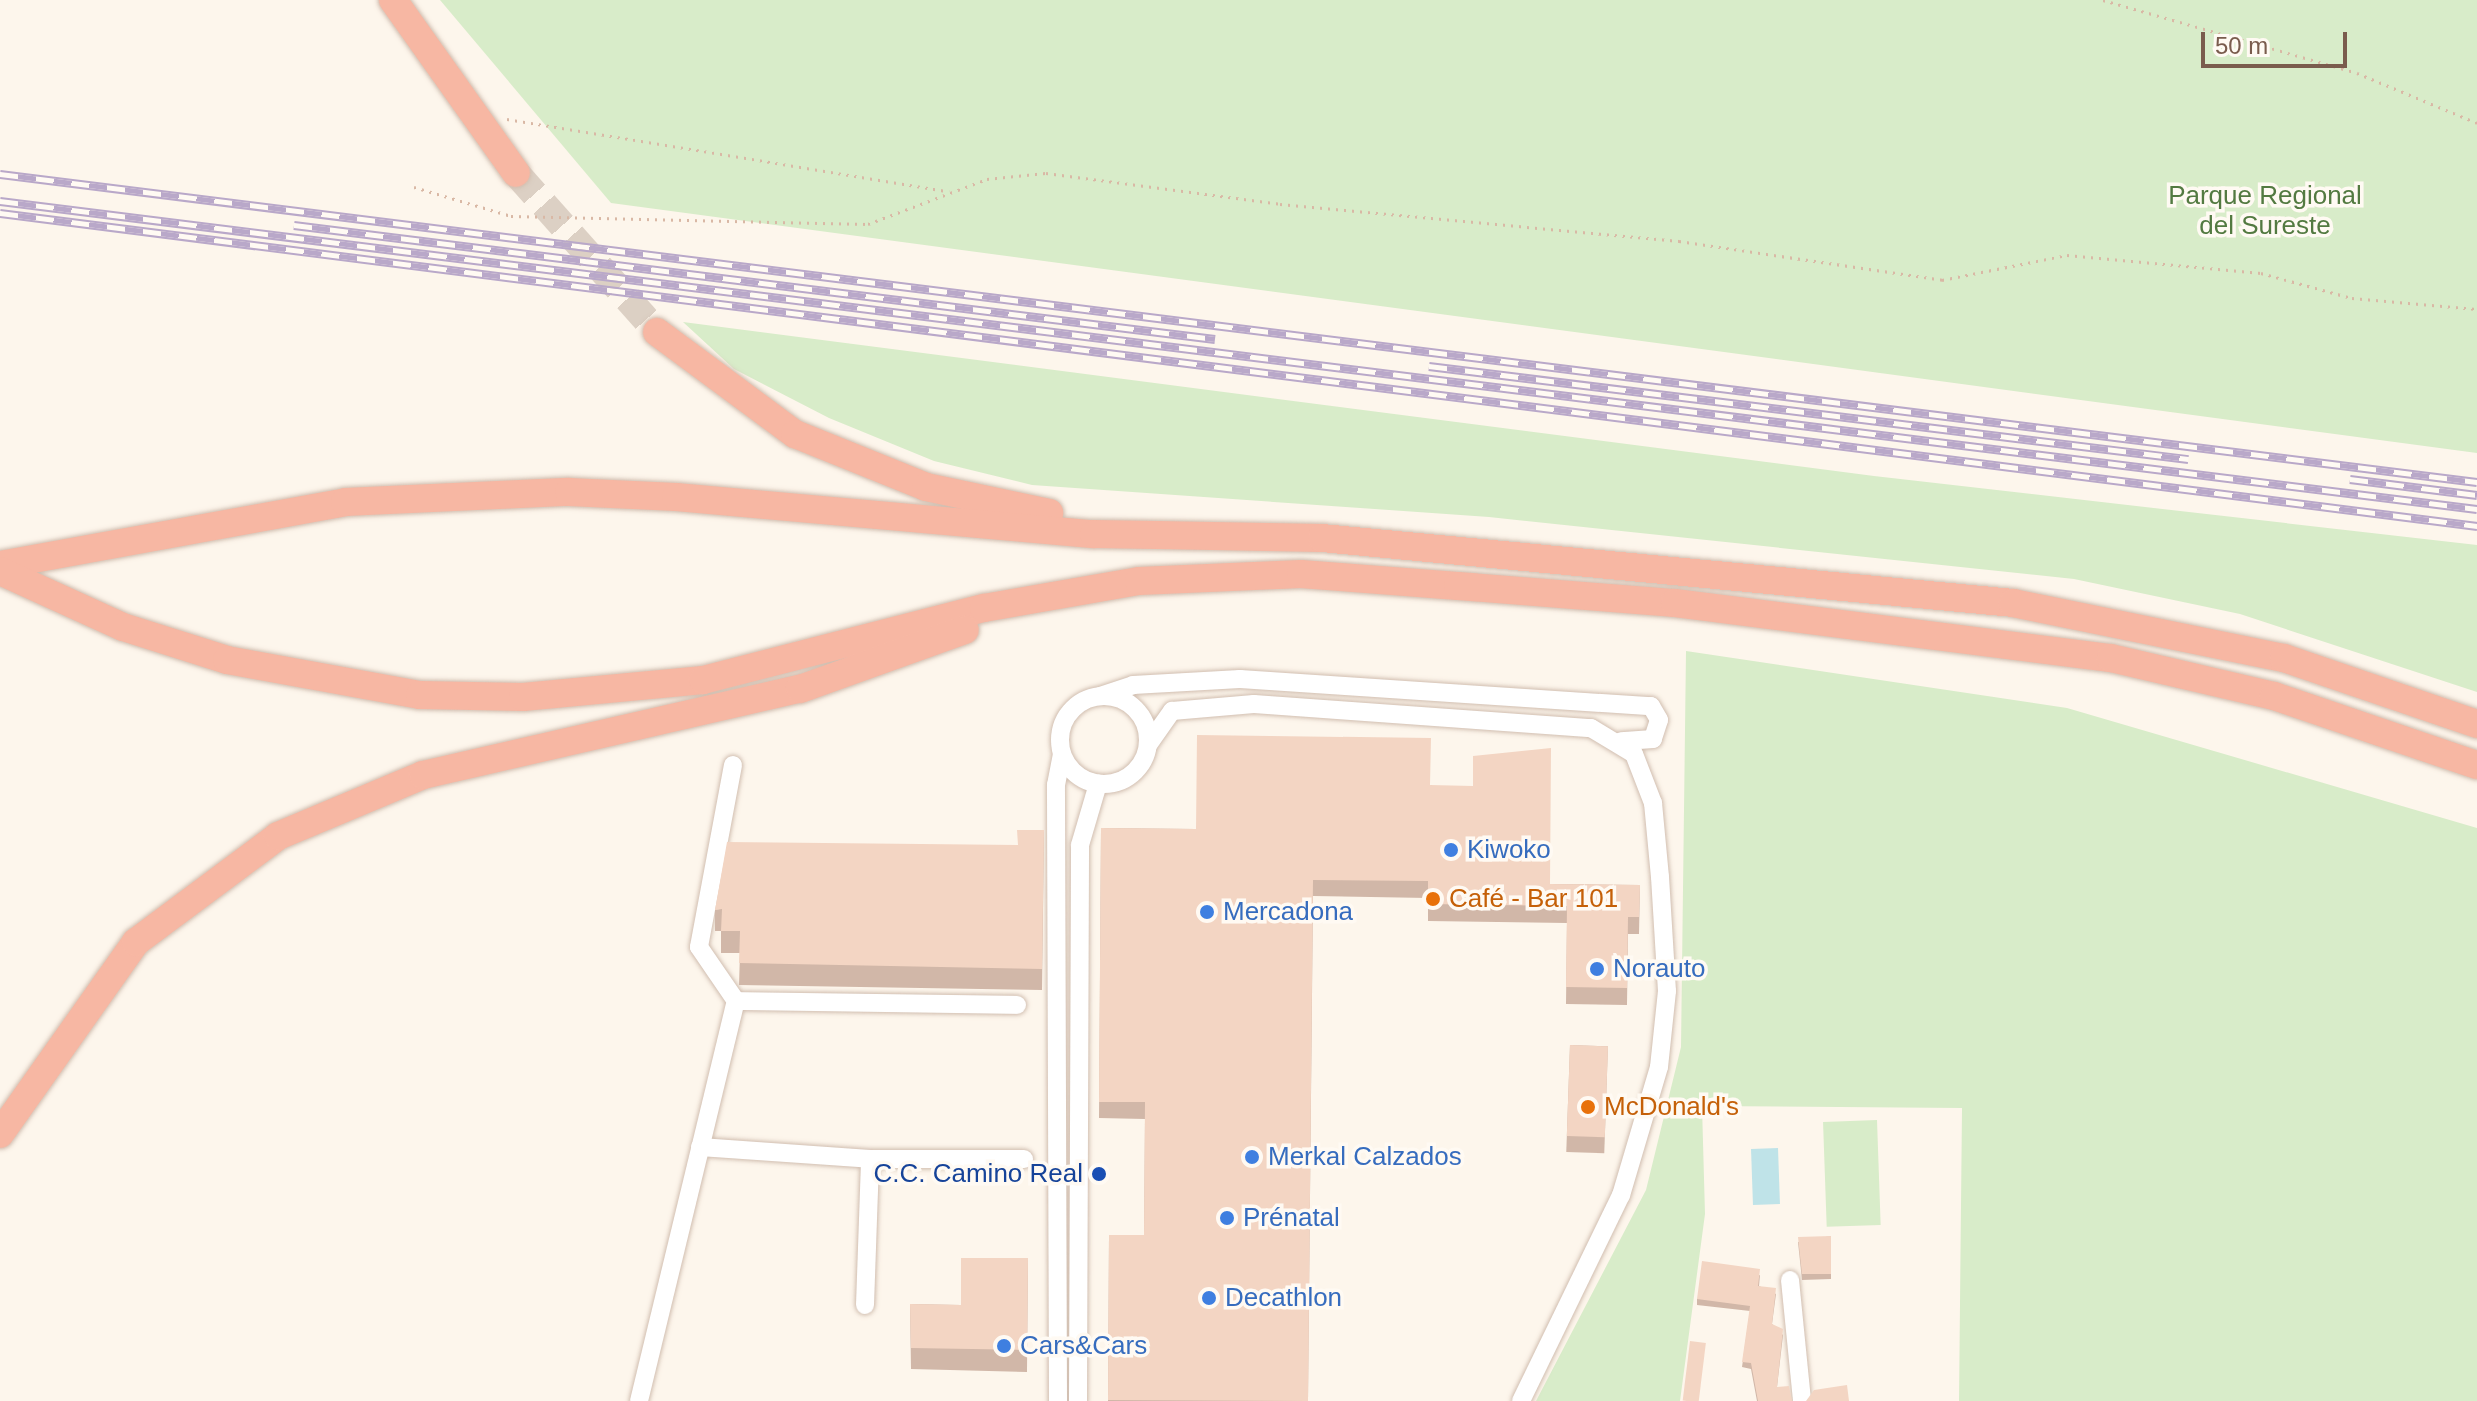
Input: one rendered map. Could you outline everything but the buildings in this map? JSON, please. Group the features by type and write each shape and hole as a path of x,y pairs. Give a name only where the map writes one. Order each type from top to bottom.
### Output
{"highway":[{"path":"393,0 516,173"},
{"path":"657,332 795,434 926,487 1013,508 1224,534 2013,603 2284,658 2477,724"},
{"path":"0,565 345,502 569,492 1003,527 1224,534"},
{"path":"0,571 123,627 227,660 420,695 645,689 1139,581 1301,574 1690,605 2111,658 2274,696 2477,765"},
{"path":"0,1134 136,942 278,836 423,775 800,689 1028,603"}],"street":[{"path":"1058,1401 1056,785 1067,716 1100,696 1133,685 1240,679 1651,706 1659,720 1653,739 1621,741"},
{"path":"1100,696 1140,715 1148,745"},
{"path":"1062,755 1070,769 1098,784 1126,779 1164,717 1203,704 1591,728 1621,741 1634,754 1653,803 1666,954 1659,1067 1625,1185 1521,1401"},
{"path":"639,1401 736,1001 699,947 733,765"},
{"path":"1078,1401 1080,845 1098,784"},
{"path":"736,1001 1017,1005"},
{"path":"700,1147 870,1159 1024,1159"},
{"path":"865,1305 870,1159"},
{"path":"1790,1280 1802,1401"}],"path":[{"path":"2103,0 2357,73 2477,123"},
{"path":"501,117 953,192"},
{"path":"414,187 511,216 868,224 987,179 1046,173 1280,204 1679,241 1942,280 2067,255 2261,273 2352,298 2477,309"}],"green space":[{"name":"Parque Regional del Sureste","path":"440,0 2477,0 2477,453 611,203"},
{"path":"683,322 1874,476 2477,545 2477,692 2240,614 2074,579 1489,517 1032,485 934,461 829,418 734,369"},
{"path":"1686,651 2067,708 2477,828 2477,1401 1959,1401 1962,1108 1702,1106 1705,1214 1680,1401 1536,1401 1646,1190 1681,1047"},
{"path":"1877,1120 1881,1225 1827,1227 1823,1122"}],"water":[{"path":"1778,1148 1780,1204 1753,1205 1751,1149"}],"tunnel":[{"path":"516,173 657,332"}],"railway":[{"path":"0,174 2477,482"},
{"path":"0,201 2477,509"},
{"path":"0,213 2477,526"},
{"path":"294,225 1215,339"},
{"path":"1429,366 2188,459"},
{"path":"2350,479 2477,495"}],"place":[{"name":"Kiwoko","path":"1451,850"},
{"name":"Café - Bar 101","path":"1433,899"},
{"name":"Mercadona","path":"1207,912"},
{"name":"Norauto","path":"1597,969"},
{"name":"McDonald's","path":"1588,1107"},
{"name":"Merkal Calzados","path":"1252,1157"},
{"name":"C.C. Camino Real","path":"1099,1174"},
{"name":"Prénatal","path":"1227,1218"},
{"name":"Decathlon","path":"1209,1298"},
{"name":"Cars&Cars","path":"1004,1346"}]}
